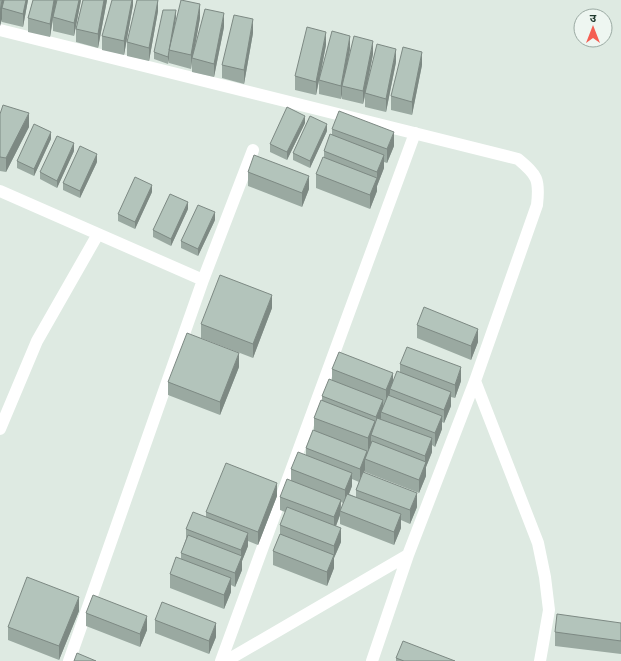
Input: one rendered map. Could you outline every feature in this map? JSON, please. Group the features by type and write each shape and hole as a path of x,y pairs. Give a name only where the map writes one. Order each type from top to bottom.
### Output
{"street":[{"path":"0,30 518,159 533,171 538,183 537,205 475,381 408,555 372,661"},
{"path":"221,661 415,133"},
{"path":"69,661 202,280 254,150"},
{"path":"0,191 202,280"},
{"path":"0,429 37,341 98,234"},
{"path":"475,381 538,543 544,570 549,610 540,661"},
{"path":"226,661 408,555"}],"building":[{"path":"0,0 2,0 0,12"},
{"path":"4,0 26,0 23,14 2,8"},
{"path":"33,0 54,0 50,24 28,18"},
{"path":"57,0 79,0 74,23 53,17"},
{"path":"83,0 104,0 98,34 76,29"},
{"path":"112,0 132,0 124,41 102,36"},
{"path":"137,0 158,0 149,48 127,42"},
{"path":"181,0 200,4 191,55 169,50"},
{"path":"205,9 224,13 214,64 192,58"},
{"path":"163,10 176,10 168,57 154,52"},
{"path":"234,15 253,19 244,70 222,65"},
{"path":"307,27 326,32 316,82 295,76"},
{"path":"332,31 350,36 341,86 319,80"},
{"path":"354,36 373,41 363,91 342,86"},
{"path":"377,44 396,49 386,99 365,93"},
{"path":"403,47 422,52 412,102 391,96"},
{"path":"3,105 29,113 6,158 0,157 0,114"},
{"path":"287,107 305,116 287,152 270,144"},
{"path":"339,111 394,132 387,149 332,129"},
{"path":"310,116 327,124 310,161 293,153"},
{"path":"34,124 51,132 34,169 17,161"},
{"path":"330,134 384,155 377,172 324,151"},
{"path":"57,136 74,143 57,181 40,172"},
{"path":"80,146 97,154 80,191 63,183"},
{"path":"254,155 309,176 302,193 248,172"},
{"path":"323,157 377,178 370,195 316,174"},
{"path":"135,177 152,185 135,222 118,214"},
{"path":"170,194 188,202 171,239 153,230"},
{"path":"198,205 215,212 198,249 181,241"},
{"path":"220,275 272,295 253,344 201,324"},
{"path":"424,307 478,329 471,346 417,325"},
{"path":"187,333 239,353 220,402 168,382"},
{"path":"407,347 461,367 455,385 400,364"},
{"path":"339,352 393,373 386,390 332,369"},
{"path":"397,371 451,392 444,410 390,389"},
{"path":"329,379 383,400 376,417 322,396"},
{"path":"388,395 442,416 435,433 381,412"},
{"path":"321,400 375,421 368,438 314,418"},
{"path":"377,418 432,438 425,456 371,435"},
{"path":"313,430 367,451 360,469 306,448"},
{"path":"372,441 426,462 419,480 365,459"},
{"path":"298,452 352,473 345,490 291,469"},
{"path":"226,463 277,483 258,532 206,512"},
{"path":"363,472 417,493 410,510 356,490"},
{"path":"287,479 341,500 334,517 280,497"},
{"path":"347,494 401,514 394,532 340,511"},
{"path":"287,507 341,528 334,546 280,525"},
{"path":"193,512 248,533 241,550 186,529"},
{"path":"280,534 334,555 327,572 273,551"},
{"path":"188,535 242,556 235,573 181,553"},
{"path":"176,557 231,578 224,595 170,574"},
{"path":"27,577 79,597 59,646 8,627"},
{"path":"93,595 147,616 140,634 86,613"},
{"path":"162,602 216,623 209,641 155,620"},
{"path":"557,614 621,623 621,641 555,632"},
{"path":"403,641 455,661 404,661 396,658"},
{"path":"77,653 96,661 74,661"}]}
